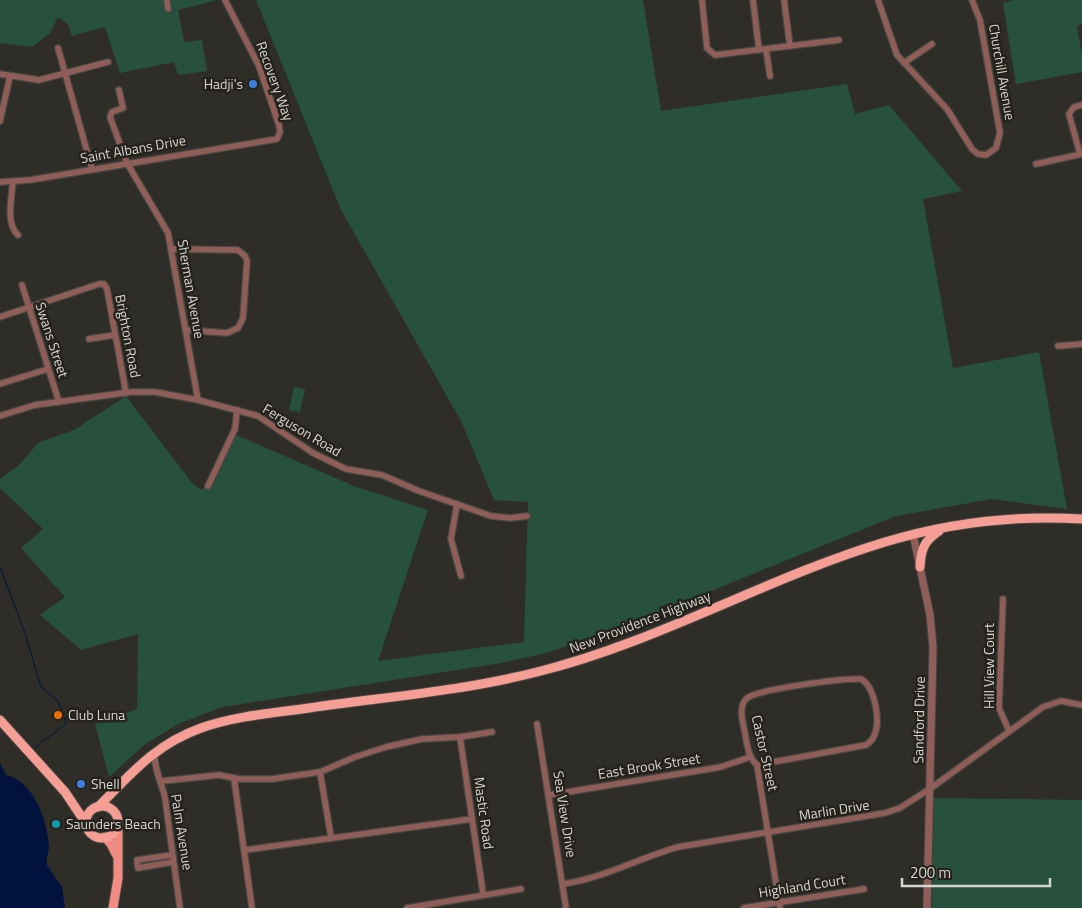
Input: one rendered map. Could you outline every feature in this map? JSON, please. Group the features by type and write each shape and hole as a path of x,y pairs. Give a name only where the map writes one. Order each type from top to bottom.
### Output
{"highway":[{"name":"New Providence Highway","path":"96,807 125,778 183,736 223,722 494,682 578,661 624,645 852,554 913,534 975,523 1034,518 1082,519"},
{"path":"920,567 922,547 927,539 943,528"},
{"path":"0,720 65,792 92,834 105,838 114,832 118,825 116,814 112,809 80,804 65,792"},
{"name":"New Providence Highway","path":"112,809 112,799 125,778"},
{"path":"87,825 88,815 96,807"}],"main road":[{"path":"113,908 118,862 118,825"},
{"path":"105,838 111,844 118,862"}],"street":[{"path":"167,0 168,9"},
{"name":"Recovery Way","path":"225,0 246,38 268,89 280,132 277,139 271,142"},
{"path":"702,0 707,48 711,54 719,56 839,40"},
{"path":"753,0 759,50"},
{"path":"784,0 790,46"},
{"path":"878,0 897,55 904,63 932,44"},
{"name":"Churchill Avenue","path":"904,63 947,109 972,149 978,154 986,155 996,148 1000,133 999,118 980,20 972,0"},
{"path":"58,48 92,169"},
{"path":"766,49 770,76"},
{"path":"0,74 39,80 108,62"},
{"path":"0,121 10,76"},
{"name":"Sherman Avenue","path":"119,90 124,108 112,112 110,117 127,163 166,228 198,400"},
{"path":"1036,164 1081,154 1069,114 1074,107 1082,105"},
{"name":"Saint Albans Drive","path":"0,182 30,180 127,163 271,142"},
{"path":"13,181 10,220 14,231 18,234"},
{"path":"171,249 238,250 245,256 247,261 243,318 238,328 227,333 186,330"},
{"name":"Brighton Road","path":"28,308 99,284 104,284 107,289 126,393"},
{"name":"Swans Street","path":"22,285 58,402"},
{"path":"0,318 28,308"},
{"path":"89,339 115,335"},
{"path":"1058,346 1082,344"},
{"path":"0,384 48,369"},
{"name":"Ferguson Road","path":"0,416 28,407 126,393 155,392 198,400 258,416 313,453 346,470 382,475 491,516 511,518 527,516"},
{"path":"208,486 235,429 237,410"},
{"path":"457,504 451,540 461,576"},
{"name":"Sandford Drive","path":"913,534 933,647 927,908"},
{"name":"Hill View Court","path":"1003,598 999,708 1009,731"},
{"name":"Castor Street","path":"756,765 857,748 871,741 874,737 876,720 868,686 861,679 842,680 757,694 746,700 742,709 750,757 756,765 769,832 779,905"},
{"name":"Marlin Drive","path":"563,884 596,877 678,847 885,814 900,808 931,788 1043,707 1062,701 1082,705"},
{"name":"Sea View Drive","path":"537,724 566,908"},
{"path":"162,781 219,775 234,778 272,779 320,772 386,747 422,739 460,737 492,732"},
{"name":"Mastic Road","path":"460,737 483,894"},
{"name":"East Brook Street","path":"549,795 722,767 750,757"},
{"name":"Palm Avenue","path":"151,758 162,781 180,908"},
{"path":"320,772 331,837"},
{"path":"234,778 252,908"},
{"path":"245,850 331,837 472,820"},
{"path":"172,855 137,860 138,868 173,862"},
{"path":"407,908 521,889"},
{"name":"Highland Court","path":"744,908 779,905 864,889"}],"green space":[{"path":"0,0 217,0 178,10 184,42 202,40 207,71 178,75 174,62 120,73 105,27 72,36 68,24 58,17 50,33 32,47 0,43"},
{"path":"256,0 643,0 661,111 847,84 855,114 889,105 962,191 923,199 953,368 1039,352 1067,509 992,499 896,516 622,627 543,654 495,664 222,707 178,724 144,745 109,777 95,724 137,709 138,634 81,650 40,615 65,597 21,548 43,529 0,488 0,479 19,465 39,442 74,430 126,396 192,483 201,490 208,484 234,434 354,486 428,510 378,661 524,642 528,502 494,500 461,421 341,210"},
{"path":"1014,0 1082,0 1082,24 1077,26 1082,55 1082,72 1016,84 1003,3"},
{"path":"294,387 305,389 300,412 289,410"},
{"path":"934,798 1082,800 1082,908 932,908"}],"water":[{"path":"0,763 6,775 16,779 31,793 42,814 49,846 47,865 62,887 65,908 0,908"}],"waterway":[{"path":"0,567 25,633 41,687 58,701 66,722 35,748"}],"place":[{"name":"Hadji's","path":"253,84"},
{"name":"Club Luna","path":"58,715"},
{"name":"Shell","path":"81,784"},
{"name":"Saunders Beach","path":"56,824"}]}
